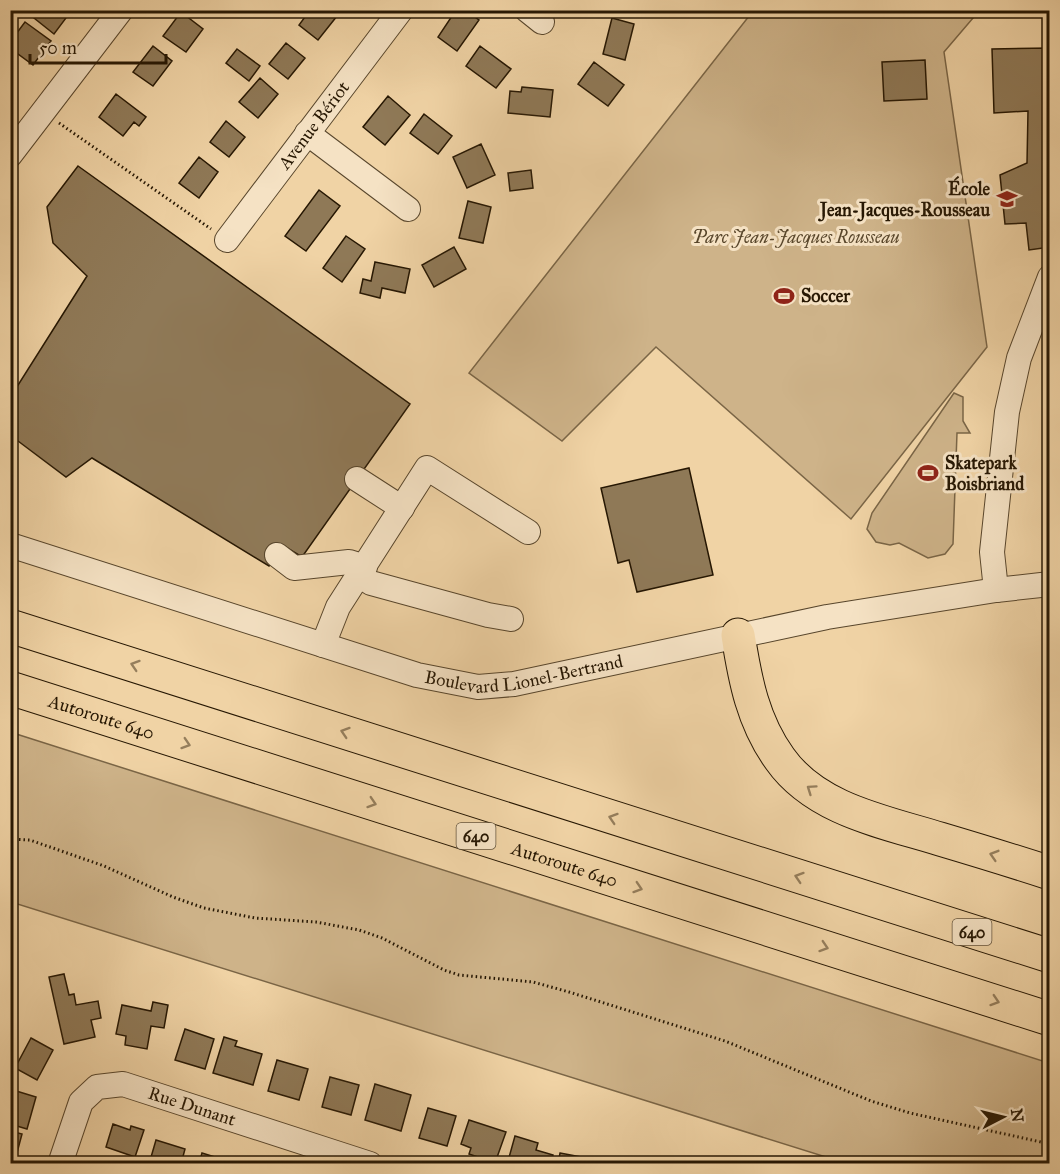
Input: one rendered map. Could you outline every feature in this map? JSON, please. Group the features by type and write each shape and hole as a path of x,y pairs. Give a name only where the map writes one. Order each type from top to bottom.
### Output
{"highway":[{"name":"640","path":"10,626 1050,956"},
{"path":"738,635 748,690 762,729 781,761 803,784 845,809 1050,873"},
{"name":"Autoroute 640","path":"10,688 1050,1018"},
{"path":"894,908 1050,931"}],"street":[{"path":"10,155 121,10"},
{"name":"Avenue Bériot","path":"227,240 401,10"},
{"path":"307,133 408,209"},
{"path":"996,590 992,552 1007,412 1019,358 1050,277"},
{"path":"323,645 338,607 427,468 528,532"},
{"path":"357,479 402,508"},
{"name":"Boulevard Lionel-Bertrand","path":"10,545 441,681 486,687 543,678 827,617 996,590 1050,584"},
{"path":"277,555 294,568 349,562 362,571 371,583 510,619"},
{"name":"Rue Dunant","path":"60,1164 81,1102 97,1087 123,1084 370,1164"}],"path":[{"path":"43,112 227,240"},
{"path":"10,839 30,840 94,862 204,908 255,918 316,922 359,930 382,938 444,970 459,975 533,982 569,992 725,1041 890,1107 933,1120 1050,1144"}],"green space":[{"name":"Parc Jean-Jacques Rousseau","path":"753,11 979,11 944,52 987,347 851,519 656,347 562,441 469,373"},
{"name":"Skatepark Boisbriand","path":"954,393 963,397 963,421 970,433 957,433 953,544 945,554 928,558 899,543 890,545 876,542 867,529 872,513"},
{"path":"10,732 1049,1063 1049,1163 845,1163 11,902"}],"building":[{"path":"31,10 64,10 69,14 54,34 29,14"},
{"path":"310,10 330,10 337,16 318,40 299,25"},
{"path":"456,10 465,10 479,20 457,51 438,37"},
{"path":"181,12 203,29 186,52 163,36"},
{"path":"612,18 634,24 625,60 603,54"},
{"path":"25,22 51,41 33,65 10,48 10,42"},
{"path":"286,43 305,58 288,79 269,64"},
{"path":"153,46 172,61 153,86 133,72"},
{"path":"480,46 511,69 496,88 466,66"},
{"path":"1050,48 1050,247 1029,250 1026,223 1005,224 1000,175 1027,163 1028,111 994,113 992,49"},
{"path":"237,49 260,66 249,81 226,63"},
{"path":"925,60 927,99 884,101 882,62"},
{"path":"594,62 624,85 608,106 578,84"},
{"path":"260,78 278,94 258,118 239,102"},
{"path":"522,87 553,90 550,117 508,113 510,91 521,92"},
{"path":"116,94 146,117 139,126 134,122 123,136 99,117"},
{"path":"388,96 410,115 385,145 363,127"},
{"path":"424,114 452,136 438,154 410,133"},
{"path":"226,121 245,137 229,157 210,142"},
{"path":"481,144 495,175 467,188 453,157"},
{"path":"199,157 218,172 199,198 179,183"},
{"path":"78,166 410,404 302,557 284,546 269,566 92,458 66,477 10,435 13,393 87,276 53,243 47,207"},
{"path":"531,170 533,188 510,191 508,173"},
{"path":"319,190 340,206 306,251 285,236"},
{"path":"468,201 491,207 483,243 459,238"},
{"path":"346,236 365,249 342,282 323,268"},
{"path":"454,247 466,269 434,287 422,265"},
{"path":"375,262 410,269 405,293 382,288 380,298 360,293 363,279 371,281"},
{"path":"689,468 713,575 637,592 629,560 618,563 601,488"},
{"path":"64,974 69,995 74,994 76,1005 98,1001 101,1018 91,1020 95,1037 64,1044 49,977"},
{"path":"153,1002 168,1005 164,1028 151,1026 147,1049 125,1045 126,1036 116,1034 122,1005 151,1011"},
{"path":"185,1029 214,1039 205,1069 175,1060"},
{"path":"224,1037 237,1041 235,1046 262,1054 253,1085 213,1073"},
{"path":"31,1038 53,1050 37,1080 15,1068"},
{"path":"277,1060 308,1069 299,1100 268,1091"},
{"path":"330,1077 359,1085 351,1115 322,1107"},
{"path":"375,1084 411,1095 401,1131 365,1120"},
{"path":"13,1090 36,1097 27,1129 10,1124 10,1099"},
{"path":"428,1108 456,1116 447,1146 419,1138"},
{"path":"469,1120 506,1132 495,1163 469,1154 471,1148 461,1144"},
{"path":"113,1124 130,1130 131,1126 144,1130 135,1157 106,1147"},
{"path":"10,1131 22,1134 14,1164 10,1164"},
{"path":"515,1136 538,1143 536,1150 553,1155 550,1164 518,1164 508,1161"},
{"path":"156,1140 185,1149 181,1164 149,1164"},
{"path":"202,1153 231,1162 231,1164 199,1164"},
{"path":"560,1153 587,1158 586,1164 558,1164"}],"place":[{"name":"École Jean-Jacques-Rousseau","path":"1007,199"},
{"name":"Soccer","path":"784,296"},
{"name":"Skatepark Boisbriand","path":"928,473"}]}
